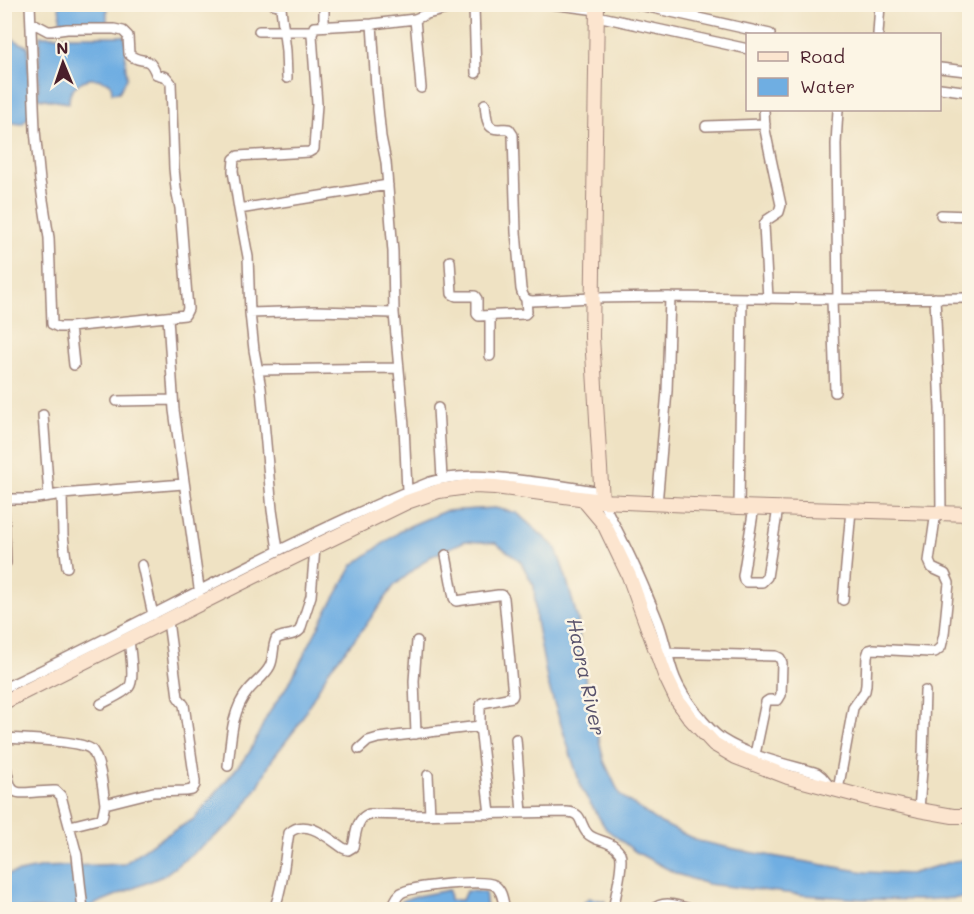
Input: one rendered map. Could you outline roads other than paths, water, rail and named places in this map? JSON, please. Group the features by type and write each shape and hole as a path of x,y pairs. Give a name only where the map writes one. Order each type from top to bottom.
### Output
{"street":[{"path":"30,4 36,140 49,238 52,324 70,327 185,315 188,309 180,208 174,168 171,83 166,77 156,74 149,61 130,56 128,36 123,31 67,29 53,32 32,22"},
{"path":"211,4 216,6 243,4"},
{"path":"273,4 280,5 281,8 287,78"},
{"path":"324,4 324,26"},
{"path":"278,550 261,388 250,313 248,257 233,163 238,156 309,152 314,149 317,104 312,31 314,27 415,19 451,8 492,4"},
{"path":"551,4 597,10 746,49"},
{"path":"634,4 665,8 757,33"},
{"path":"878,33 880,4"},
{"path":"474,7 476,73"},
{"path":"597,10 592,337 602,497 636,569 660,629 665,675 677,700 703,733 719,747 736,757 754,759 788,777 875,800 953,816 969,816"},
{"path":"415,19 421,88"},
{"path":"372,24 393,252 394,313 407,491"},
{"path":"259,31 312,31"},
{"path":"941,68 966,71"},
{"path":"941,88 969,92"},
{"path":"450,261 452,294 476,296 478,315 525,314 526,300 521,289 516,232 513,135 509,129 495,129 490,126 485,104"},
{"path":"764,111 774,181 781,205 779,212 767,220 764,225 768,299"},
{"path":"835,392 838,111"},
{"path":"706,126 765,124"},
{"path":"239,208 388,186"},
{"path":"941,215 969,216"},
{"path":"657,504 667,391 670,297"},
{"path":"526,300 670,297 969,298"},
{"path":"742,298 746,507 743,576 746,582 762,582 766,577 778,508"},
{"path":"835,789 854,708 865,691 869,650 935,651 941,647 944,634 949,583 945,574 932,568 929,561 939,512 940,418 935,298"},
{"path":"250,313 315,311 394,313"},
{"path":"490,316 490,356"},
{"path":"168,318 173,400 200,596"},
{"path":"70,327 74,365"},
{"path":"257,370 399,368"},
{"path":"117,401 173,400"},
{"path":"438,408 442,478"},
{"path":"43,415 49,496"},
{"path":"4,702 168,621 200,596 278,550 407,491 442,478 491,477 602,497 657,504 969,513"},
{"path":"4,500 183,484"},
{"path":"4,688 153,615 315,548 407,502 439,491 474,486 583,499 602,497"},
{"path":"62,494 63,535 67,567"},
{"path":"583,499 604,524 662,653"},
{"path":"4,510 6,563"},
{"path":"843,600 851,510"},
{"path":"228,766 235,719 247,692 270,666 276,639 300,630 311,596 315,548"},
{"path":"446,555 456,601 500,595 504,598 513,695 507,699 482,703 480,708 490,814"},
{"path":"142,565 153,615"},
{"path":"105,804 146,793 186,791 194,788 195,781 184,705 178,697 168,621"},
{"path":"101,704 127,690 130,686 132,679 129,640"},
{"path":"416,734 414,681 417,641"},
{"path":"662,653 776,656 780,658 782,663 781,695 778,700 766,702 754,759"},
{"path":"919,810 925,691"},
{"path":"360,749 372,739 480,726"},
{"path":"4,738 71,743 87,747 92,751 96,758 105,804 102,818 70,826"},
{"path":"516,739 522,813"},
{"path":"4,756 12,791 19,793 57,791 62,796 77,855 82,909"},
{"path":"428,775 429,815"},
{"path":"274,909 280,894 289,833 298,828 312,829 348,850 353,847 360,819 365,815 573,812 580,818 588,834 610,843 620,853 621,862 614,909"},
{"path":"393,909 396,898 406,891 438,885 482,882 496,886 505,909"},
{"path":"653,909 659,905 671,904 693,909"}],"water":[{"path":"59,5 107,5 107,27 61,27"},
{"path":"4,27 8,28 9,37 28,47 30,116 22,124 5,122"},
{"path":"40,36 124,36 128,48 125,56 127,78 119,92 112,93 111,84 105,81 90,79 75,87 69,97 69,103 38,98"},
{"path":"495,508 517,513 556,548 578,621 581,660 604,761 620,795 657,821 698,841 749,852 865,872 910,874 969,859 970,896 918,900 862,899 707,884 677,874 636,852 606,829 582,790 548,684 536,621 534,586 520,561 496,543 465,541 430,557 394,586 329,670 297,727 273,758 257,788 234,822 163,876 83,909 5,910 4,875 44,867 124,864 153,843 194,819 249,753 267,716 291,680 353,565 405,528 445,511"},
{"path":"449,890 450,900 462,900 466,891 485,892 487,909 398,909 402,901 412,897"},
{"path":"589,898 605,901 604,909 581,909 579,907"}],"water label":[{"name":"Haora River","path":"586,677"}]}
